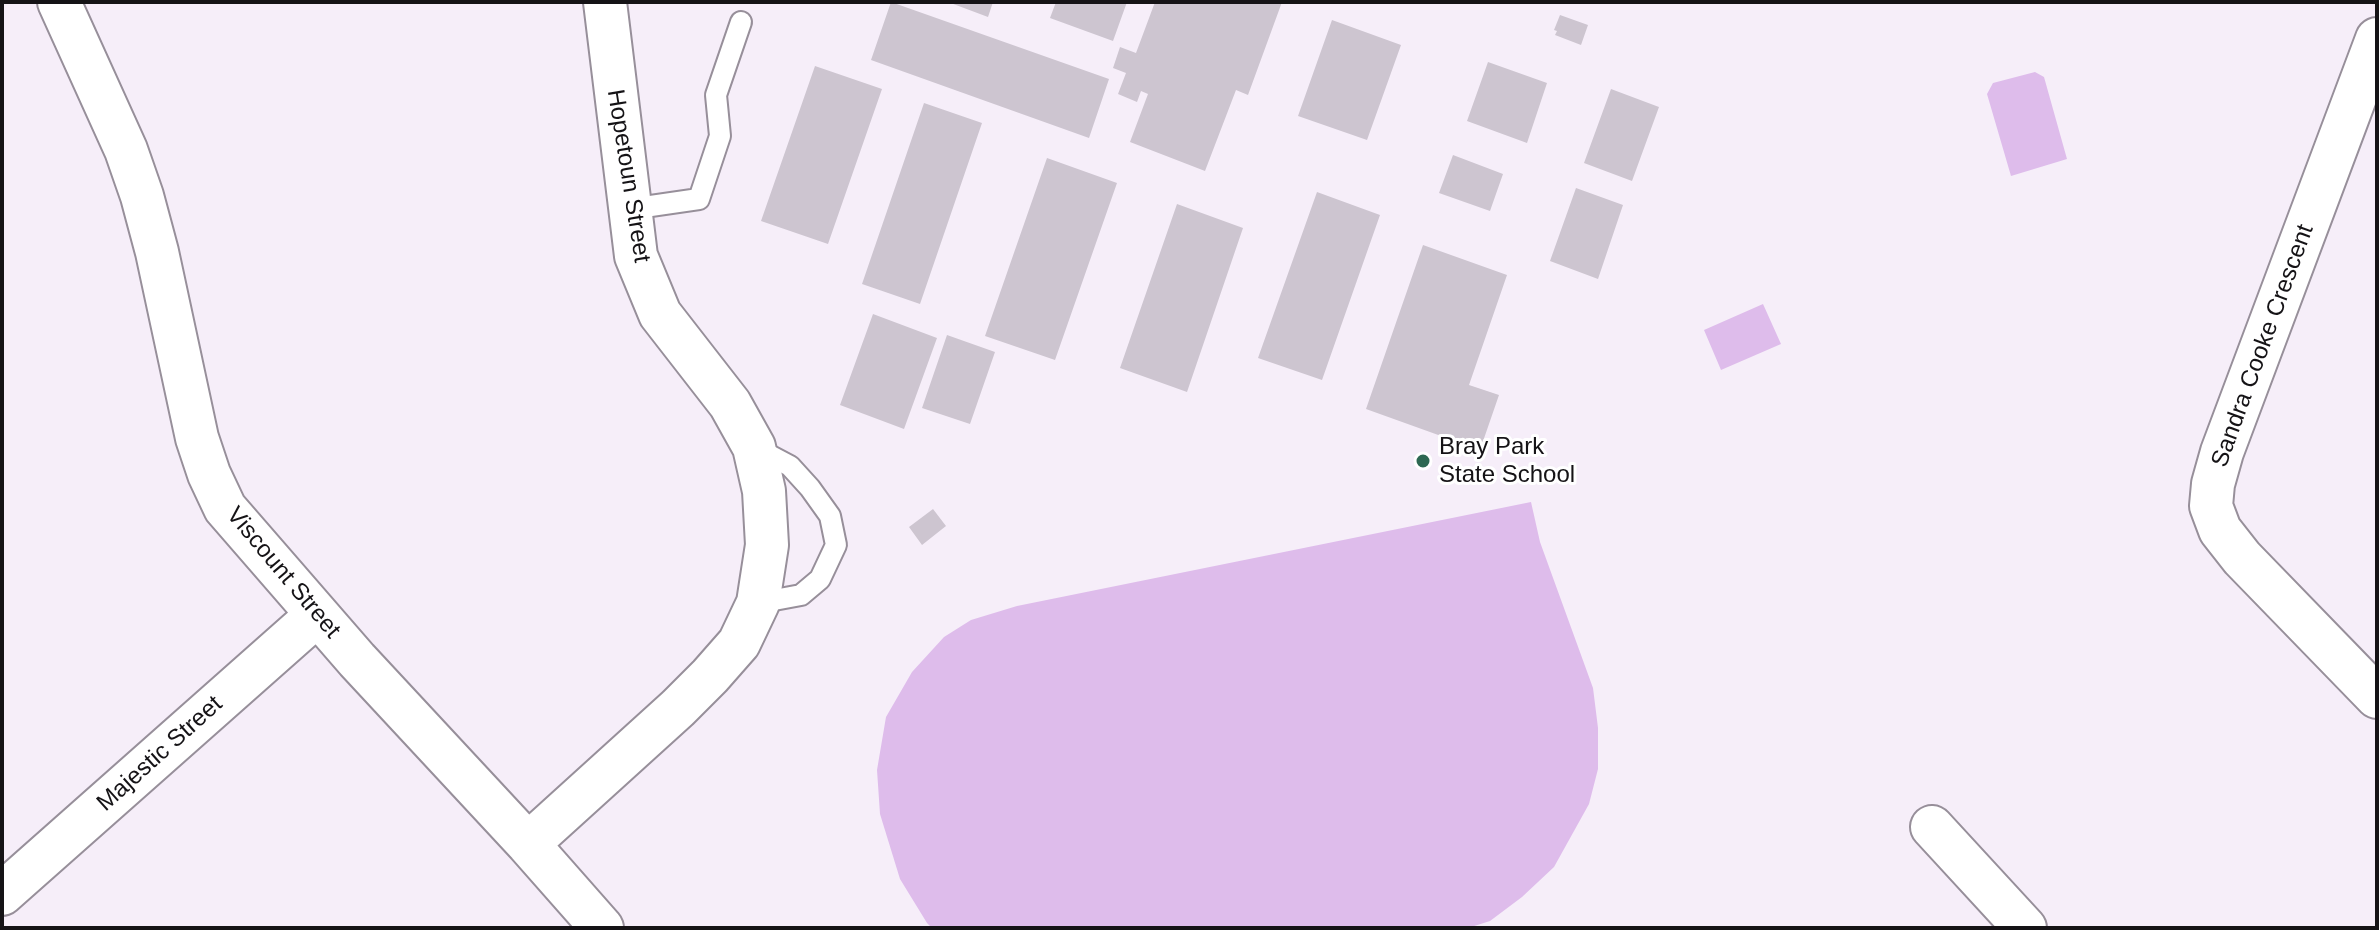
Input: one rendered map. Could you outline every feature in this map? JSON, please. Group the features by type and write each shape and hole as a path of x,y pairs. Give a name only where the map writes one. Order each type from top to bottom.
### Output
{"street":[{"name":"Viscount Street","path":"59,2 126,150 142,196 197,438 225,508 317,615 602,928"},
{"name":"Hopetoun Street","path":"528,844 612,771 710,676 739,643 758,603 767,545 764,491 754,447 730,404 660,314 636,256 605,2"},
{"name":"Sandra Cooke Crescent","path":"2377,39 2222,452 2213,484 2211,506 2220,530 2242,558 2377,697"},
{"name":"Majestic Street","path":"2,894 317,615"},
{"path":"1932,827 2025,928"}],"lane":[{"path":"630,209 699,199 720,136 716,95 741,22"},
{"path":"754,447 790,466 810,488 830,516 836,545 820,579 801,595 758,603"}],"shaded area":[{"path":"2035,72 2044,77 2067,159 2011,176 1987,94 1993,83"},
{"path":"1763,304 1781,344 1721,370 1704,330"},
{"path":"1531,502 1540,542 1593,688 1598,728 1598,769 1589,804 1554,867 1490,921 1468,928 932,928 927,923 900,879 880,814 877,770 886,717 912,672 944,637 971,620 1017,606"}],"building":[{"path":"891,2 1109,79 1089,138 871,60"},
{"path":"948,2 993,2 988,17"},
{"path":"1056,2 1127,2 1113,41 1050,18"},
{"path":"1155,2 1282,2 1248,95 1236,90 1205,171 1130,142 1148,94 1141,91 1137,102 1118,94 1126,73 1113,68 1120,47 1136,53"},
{"path":"1560,15 1588,25 1581,45 1555,35"},
{"path":"1332,20 1401,45 1367,140 1298,116"},
{"path":"1488,62 1547,83 1527,143 1467,121"},
{"path":"815,66 882,89 828,244 761,221"},
{"path":"1611,89 1659,107 1632,181 1584,163"},
{"path":"924,103 982,123 920,304 862,284"},
{"path":"1453,155 1503,174 1490,211 1439,193"},
{"path":"1047,158 1117,183 1055,360 985,336"},
{"path":"1576,188 1623,205 1598,279 1550,261"},
{"path":"1317,192 1380,215 1322,380 1258,358"},
{"path":"1177,204 1243,228 1187,392 1120,368"},
{"path":"1423,245 1507,275 1469,385 1499,395 1480,450 1366,409"},
{"path":"873,314 937,338 904,429 840,405"},
{"path":"947,335 995,352 970,424 922,408"},
{"path":"933,509 946,526 922,545 909,527"}],"place":[{"name":"Bray Park State School","path":"1423,461"}]}
